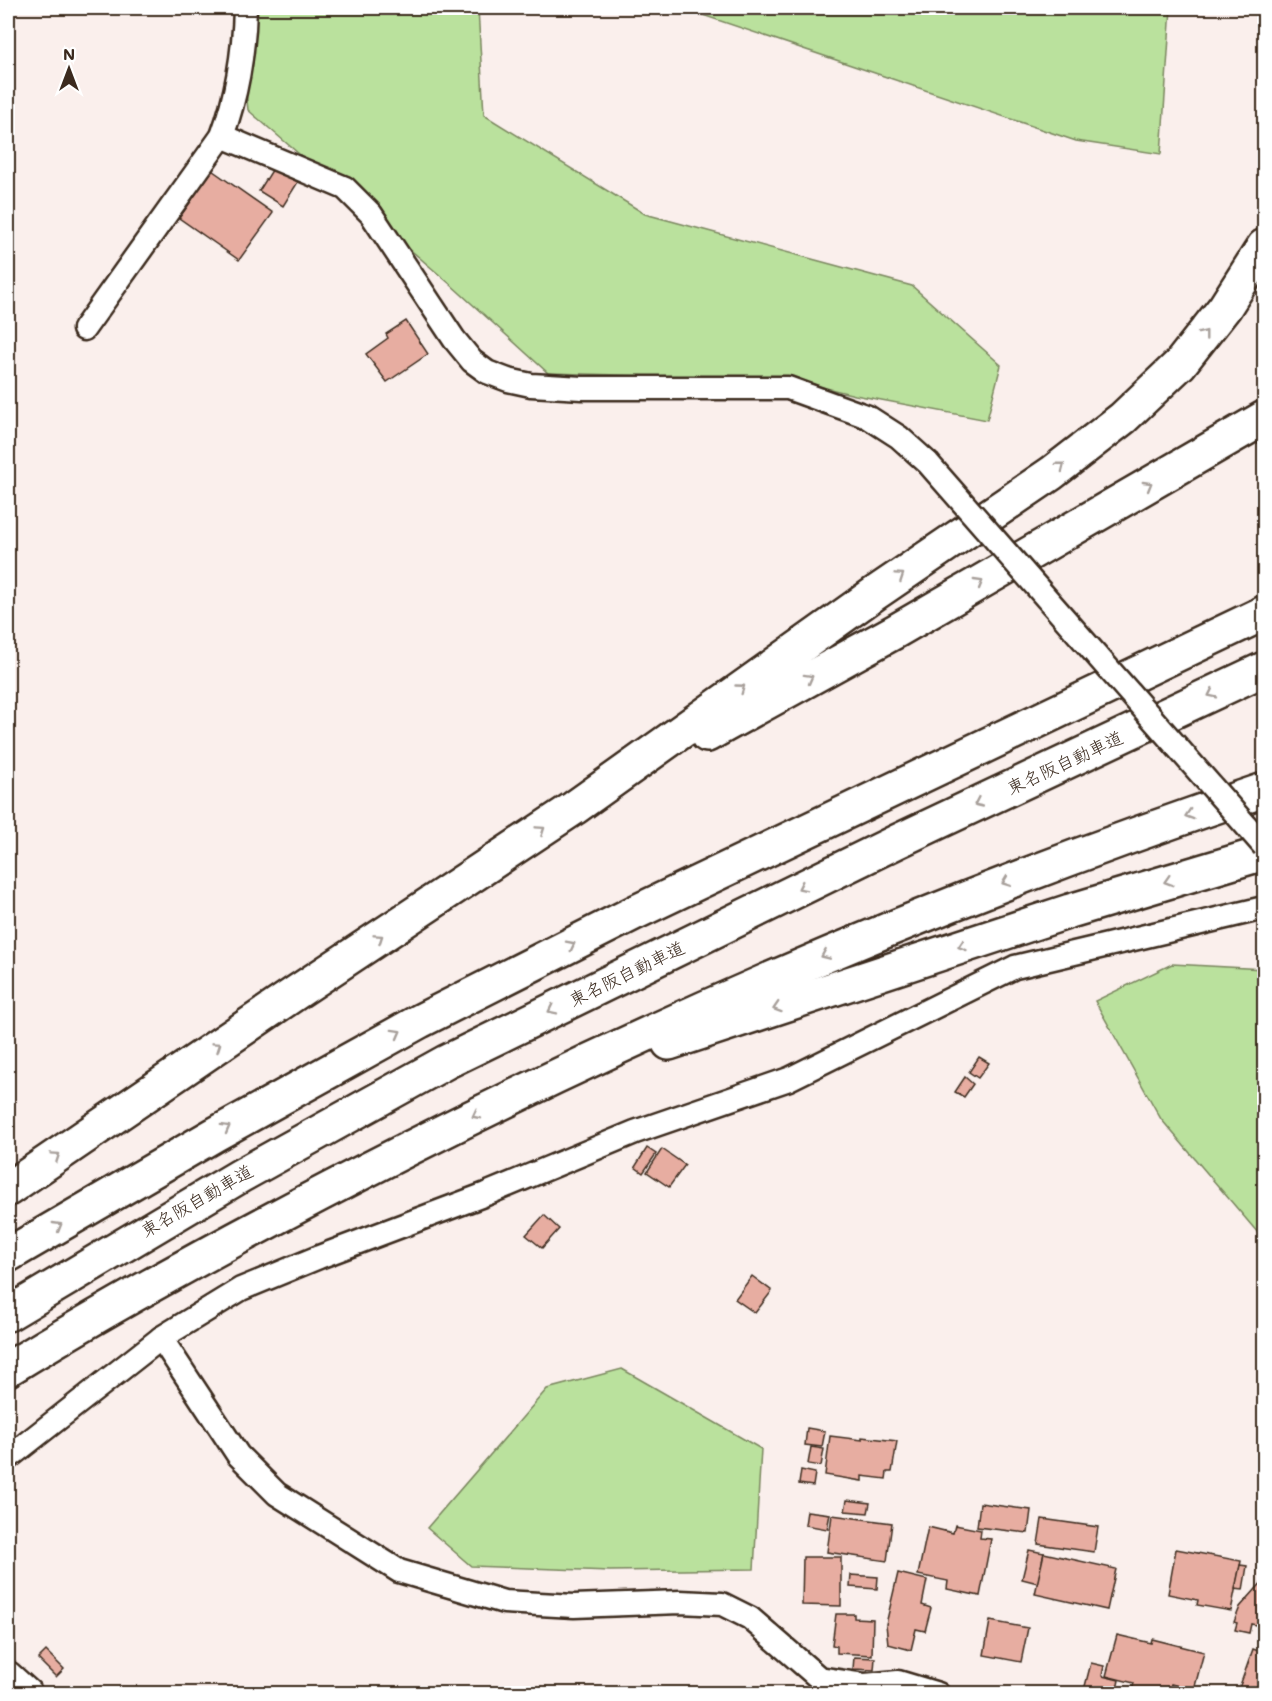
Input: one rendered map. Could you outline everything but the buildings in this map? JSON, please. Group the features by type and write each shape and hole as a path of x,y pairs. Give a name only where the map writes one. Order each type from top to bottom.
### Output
{"highway":[{"path":"8,1189 297,992 574,808 874,594 1052,473 1123,417 1180,364 1226,307 1264,246"},
{"path":"574,808 896,631 1264,418"},
{"path":"8,1256 214,1134 430,1016 634,913 1264,613"},
{"name":"東名阪自動車道","path":"8,1314 240,1176 446,1062 898,841 1264,669"},
{"path":"8,1369 89,1319 294,1207 519,1093 734,994 931,911 1137,832 1264,790"},
{"path":"519,1093 1070,911 1264,853"}],"street":[{"path":"84,328 222,136 230,116 242,54 245,8"},
{"path":"222,136 345,188 371,214 454,339 472,361 487,372 531,385 582,388 788,388 868,417 899,437 928,463 1264,846"},
{"path":"8,1458 161,1338 241,1289 486,1194 635,1132 789,1079 1016,967 1264,908"},
{"path":"161,1338 238,1455 277,1494 399,1571 504,1602 574,1606 680,1602 722,1604 750,1618 819,1678 865,1685 898,1682 938,1694"},
{"path":"8,1676 28,1694"}],"green space":[{"path":"237,8 478,8 484,115 645,214 912,286 1001,365 987,420 855,395 793,380 548,373 450,284 248,110"},
{"path":"682,8 1171,8 1161,154 1076,141"},
{"path":"1172,964 1264,969 1264,1240 1161,1119 1095,1001"},
{"path":"622,1369 761,1449 754,1569 610,1571 471,1566 427,1528 547,1389"}]}
